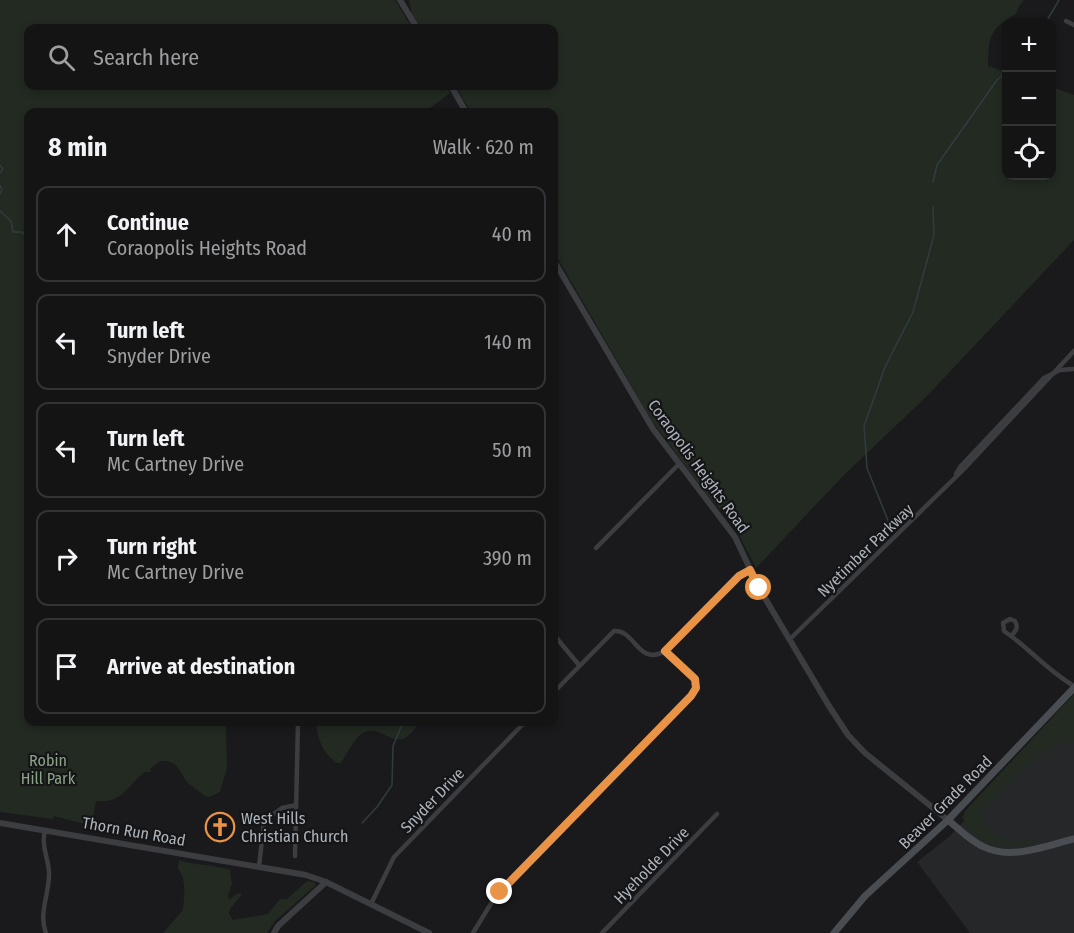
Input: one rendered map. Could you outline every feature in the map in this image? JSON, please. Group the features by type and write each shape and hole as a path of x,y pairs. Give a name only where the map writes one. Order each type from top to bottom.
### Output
{"main road":[{"name":"Beaver Grade Road","path":"834,933 865,896 948,820 1074,687"},
{"name":"Coraopolis Heights Road","path":"948,820 981,846 1003,852 1025,850 1074,839"}],"street":[{"path":"400,0 415,24"},
{"path":"1066,21 1074,25"},
{"path":"453,90 464,108"},
{"name":"Coraopolis Heights Road","path":"558,268 653,429 678,465 735,537 750,570 829,706 853,741 948,820"},
{"name":"Nyetimber Parkway","path":"790,639 900,534 1044,378 1053,373 1074,351"},
{"path":"1053,373 1063,369 1074,369"},
{"path":"596,548 678,465"},
{"path":"558,688 607,636 617,631 625,634 648,655 656,655 665,651 731,583 750,570"},
{"path":"1012,635 1053,674 1074,687"},
{"path":"558,640 579,665"},
{"path":"473,933 495,897 691,696 696,688 695,679 665,651"},
{"path":"295,856 298,726"},
{"name":"Snyder Drive","path":"371,904 394,857 521,726"},
{"path":"259,867 264,821 282,808 296,805"},
{"name":"Hyeholde Drive","path":"602,933 717,814"},
{"name":"Thorn Run Road","path":"0,823 306,875 326,882 429,933"},
{"path":"45,830 43,845 49,873 42,922 46,933"},
{"path":"274,933 278,926 326,882"}],"shaded area":[{"path":"1074,731 1074,933 970,933 917,862 950,836 1044,734"}],"green space":[{"name":"Robin Hill Park","path":"0,0 395,0 410,24 24,24 24,90 448,90 450,93 430,108 24,108 24,726 226,726 227,768 220,792 209,797 187,782 176,765 168,761 160,761 150,769 151,772 145,772 119,797 113,800 96,801 92,826 54,816 53,819 0,812"},
{"path":"409,0 1024,0 1016,14 1010,18 1002,18 1002,23 992,34 989,47 988,66 1002,71 1002,180 1056,180 1056,88 1074,95 1074,240 926,397 844,475 756,568 732,522 707,495 652,421 558,259 558,108 469,108 457,90 558,90 558,24 418,24 412,14"},
{"path":"1074,694 1074,741 1054,747 1039,756 1010,782 1013,786 1009,783 988,805 990,809 986,807 979,814 982,817 980,820 993,833 997,830 996,835 1009,840 1011,836 1013,842 1035,839 1035,842 1020,845 996,845 982,839 962,819 965,811"},
{"path":"317,726 416,726 411,733 398,739 378,732 365,732 355,741 341,763 337,763 328,754"},
{"path":"179,860 230,870 232,884 228,896 230,899 238,893 242,894 230,909 229,914 233,920 268,914 280,899 287,899 307,881 314,882 316,885 275,921 267,933 163,933 183,910 184,888 183,878 178,869"}],"waterway":[{"path":"1048,18 1059,0"},
{"path":"933,182 937,165 1002,76"},
{"path":"0,165 3,169 0,173"},
{"path":"0,185 2,189 0,194"},
{"path":"893,533 867,468 864,426 885,367 913,312 934,235 933,207"},
{"path":"0,211 11,221 13,232 22,232 24,234"},
{"path":"362,823 377,807 392,785 393,746 401,726"}],"place":[{"name":"West Hills Christian Church","path":"220,827"}],"route":[{"path":"500,892 691,696 696,688 695,679 665,651 739,576 750,570 759,588"}]}
